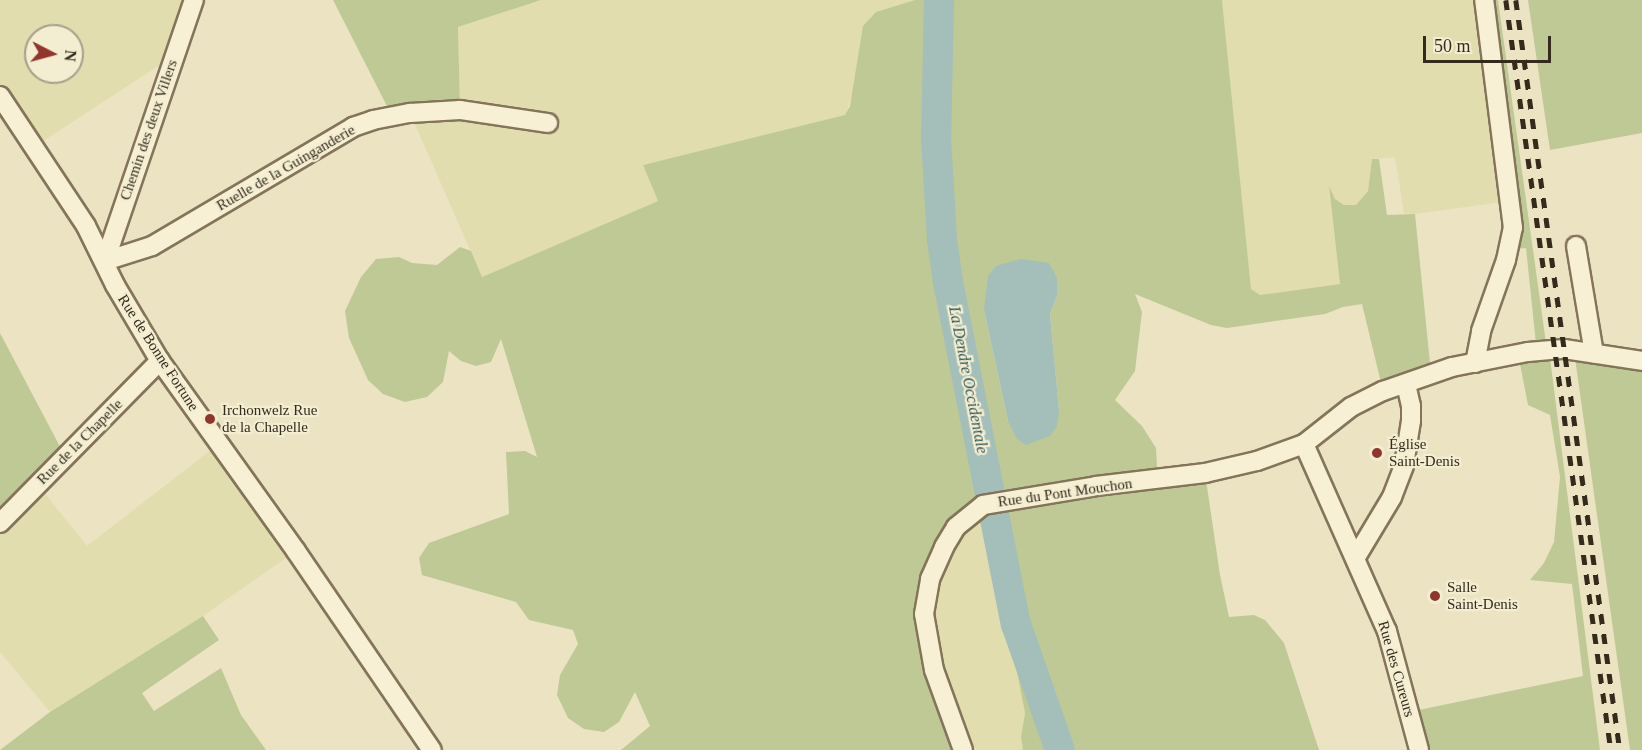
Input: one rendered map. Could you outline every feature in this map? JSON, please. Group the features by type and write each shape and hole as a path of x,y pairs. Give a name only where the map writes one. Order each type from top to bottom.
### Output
{"street":[{"name":"Chemin des deux Villers","path":"105,261 194,0"},
{"path":"1475,363 1481,331 1506,260 1513,228 1484,0"},
{"name":"Rue de Bonne Fortune","path":"0,96 86,226 115,285 160,361 289,541 432,750"},
{"name":"Ruelle de la Guinganderie","path":"105,261 152,246 353,127 373,120 410,113 460,110 548,123"},
{"path":"1576,246 1594,353"},
{"name":"Rue du Pont Mouchon","path":"963,750 934,670 924,614 930,579 944,547 956,527 983,505 1205,473 1257,461 1304,444 1351,407 1431,373 1475,363 1528,352 1555,350 1594,353 1642,361"},
{"name":"Rue de la Chapelle","path":"0,524 160,361"},
{"path":"1356,557 1392,496 1404,465 1412,406 1406,384"},
{"name":"Rue des Cureurs","path":"1304,444 1387,631 1419,750"}],"shaded area":[{"path":"0,0 194,0 175,55 34,147 0,95"},
{"path":"541,0 915,0 876,12 846,115 643,165 658,201 482,277 410,113 460,110 458,27"},
{"path":"1222,0 1484,0 1509,201 1415,214 1404,213 1395,157 1372,159 1368,191 1356,205 1344,205 1335,199 1329,189 1340,284 1260,295 1251,289"},
{"path":"220,443 296,551 203,616 50,712 0,652 0,523 38,485 87,546"},
{"path":"994,503 1016,624 1026,654 1017,672 1025,713 1021,736 1023,750 963,750 934,670 926,597 968,515"}],"green space":[{"path":"333,0 541,0 458,27 460,110 392,116"},
{"path":"915,0 1222,0 1251,289 1260,295 1340,284 1329,186 1335,199 1344,205 1356,205 1368,191 1372,159 1379,159 1387,215 1415,214 1431,373 1383,391 1362,304 1343,307 1325,314 1227,328 1211,325 1135,294 1142,312 1135,371 1115,400 1142,426 1156,448 1157,466 1152,481 1205,473 1220,575 1229,617 1254,615 1265,620 1284,643 1319,750 1023,750 1021,737 1025,713 1017,672 1026,654 1016,624 994,503 964,511 924,614 963,750 621,750 650,726 635,692 619,722 604,732 584,729 568,718 557,695 560,675 578,644 573,630 529,620 516,602 422,575 419,558 429,543 509,514 506,452 525,451 537,457 501,339 491,362 476,366 461,361 449,351 443,382 427,397 405,402 383,394 368,380 349,338 345,311 361,277 376,259 399,257 412,263 437,265 460,247 471,251 482,277 658,201 643,165 845,115 850,106 863,26 876,12","holes":["1057,295 1050,314 1059,410 1008,421 984,310"]},
{"path":"1484,0 1498,0 1546,343 1536,344 1526,248 1513,249"},
{"path":"1528,0 1642,0 1642,133 1550,150"},
{"path":"0,333 66,458 0,523"},
{"path":"1518,354 1550,358 1600,750 1419,750 1409,712 1583,676 1572,584 1530,580 1544,563 1554,542 1560,477 1550,415 1528,405"},
{"path":"1575,358 1642,361 1642,750 1630,750"},
{"path":"203,616 219,640 142,693 154,711 221,668 241,715 266,750 0,750 50,712"}],"water":[{"path":"1021,259 1049,263 1057,278 1057,295 1050,314 1059,410 1057,426 1050,436 1026,445 1017,439 1008,421 984,310 988,276 996,266"}],"waterway":[{"name":"La Dendre Occidentale","path":"939,0 936,138 942,240 948,282 1016,624 1060,750"}],"railway":[{"path":"1506,0 1611,750"},
{"path":"1516,0 1620,750"}],"place":[{"name":"Irchonwelz Rue de la Chapelle","path":"210,419"},
{"name":"Église Saint-Denis","path":"1377,453"},
{"name":"Salle Saint-Denis","path":"1435,596"}]}
